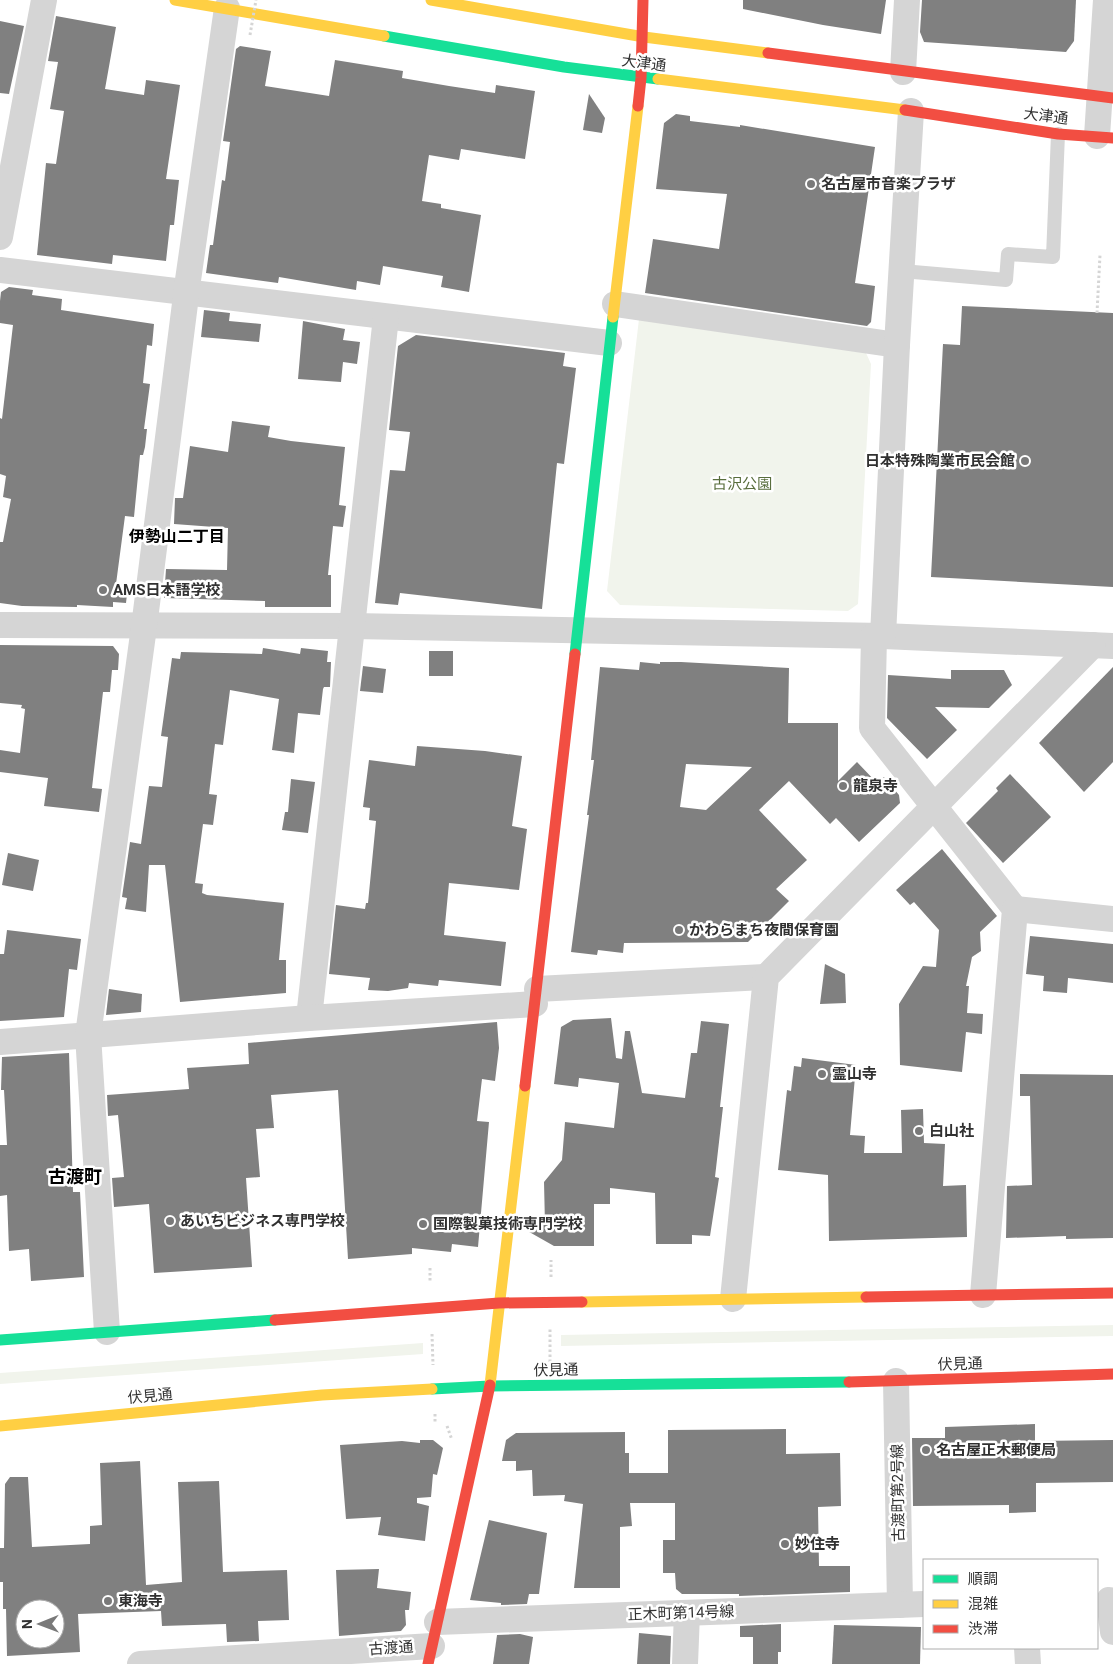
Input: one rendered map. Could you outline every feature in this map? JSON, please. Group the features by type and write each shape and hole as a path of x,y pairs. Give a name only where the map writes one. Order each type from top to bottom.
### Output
{"main road":[{"name":"大津通","path":"175,0 564,68 912,111 1058,134 1105,137"},
{"name":"大津通","path":"431,0 460,2 644,37 1107,97"},
{"path":"432,1644 490,1386 498,1303 579,632 609,344 641,78 644,37 643,0"},
{"path":"0,1340 498,1303 1113,1292"},
{"name":"伏見通","path":"0,1426 322,1394 490,1386 896,1381 1113,1374"}],"street":[{"path":"0,237 44,0"},
{"path":"903,72 907,0"},
{"path":"1105,137 1107,97 1106,0"},
{"path":"107,1332 88,1035 144,627 186,293 227,8"},
{"path":"912,111 872,728 933,808 1015,909 983,1295"},
{"path":"0,270 609,344"},
{"path":"615,304 897,345"},
{"path":"309,1018 386,317"},
{"path":"0,625 144,627 352,626 579,632 879,636 1103,645"},
{"path":"733,1299 766,977 933,808 1103,645"},
{"path":"1015,909 1113,919"},
{"path":"0,1042 309,1018 766,977"},
{"name":"古渡町第2号線","path":"896,1381 912,1605"},
{"path":"1106,1600 1113,1632"},
{"name":"正木町第14号線","path":"432,1644 688,1613 912,1605"},
{"path":"685,1664 688,1613"},
{"name":"古渡通","path":"140,1664 275,1660 432,1644"},
{"path":"1027,1649 1028,1664"}],"lane":[{"path":"902,271 1006,280 1008,254 1053,257 1058,134"}],"path":[{"path":"250,35 256,0"},
{"path":"1097,313 1100,255"},
{"path":"550,1385 551,1260"},
{"path":"430,1268 435,1423"}],"green space":[{"name":"古沢公園","path":"639,319 866,353 871,364 858,604 848,611 620,605 607,591"},
{"path":"1113,1325 1113,1336 561,1346 561,1335"},
{"path":"423,1343 423,1354 0,1384 0,1373"}],"building":[{"path":"743,0 886,0 881,34 743,9"},
{"path":"922,0 1076,0 1074,41 1066,52 924,42 920,32"},
{"path":"56,16 116,27 105,89 144,95 146,80 180,85 166,179 179,180 174,225 170,225 166,261 113,255 112,264 37,255 46,163 56,164 64,111 50,109 58,62 48,61"},
{"path":"0,21 24,26 9,94 0,93"},
{"path":"240,46 271,51 265,86 329,96 335,60 403,71 402,78 449,86 495,93 496,85 535,91 525,159 461,149 459,160 429,155 422,201 441,204 441,208 481,215 469,292 441,287 443,276 383,266 380,285 357,281 356,290 279,277 278,283 206,273 210,245 213,245 222,180 225,181 230,142 223,141 236,49"},
{"path":"589,94 605,118 602,133 583,130"},
{"path":"676,114 690,116 690,121 740,127 740,125 875,147 855,283 875,286 871,322 867,326 645,293 653,239 719,249 727,194 656,189 664,123"},
{"path":"9,287 33,290 32,295 62,299 61,310 154,324 152,346 147,345 143,383 150,384 144,429 147,429 145,447 143,455 140,455 134,517 125,516 116,584 128,585 126,603 113,602 113,607 77,605 77,607 22,606 0,603 0,542 3,542 11,499 3,497 6,476 0,474 0,418 2,419 13,325 0,323 0,301 1,292"},
{"name":"日本特殊陶業市民会館","path":"962,306 1113,313 1113,587 931,577 943,344 960,345"},
{"path":"204,310 230,313 229,321 261,324 259,342 201,337"},
{"path":"303,321 345,329 343,340 360,342 357,364 343,362 341,382 298,379"},
{"path":"416,335 565,353 563,366 576,368 564,464 557,463 542,609 400,593 398,605 375,603 390,470 405,471 410,432 389,430 398,346"},
{"path":"232,421 270,426 268,437 345,447 339,505 346,506 343,527 333,526 328,575 331,575 331,607 265,607 265,601 164,598 166,569 227,570 228,528 174,524 175,498 183,498 190,446 228,452"},
{"path":"0,645 113,646 119,654 118,670 112,670 110,692 103,692 92,788 102,789 99,812 44,806 48,778 0,772 0,750 20,753 25,709 21,708 22,705 0,703"},
{"path":"263,648 300,654 301,648 328,651 327,662 331,662 330,687 324,687 323,689 320,715 298,713 294,753 272,750 279,699 230,690 223,745 215,744 209,794 217,795 213,825 203,824 195,883 203,884 202,893 207,895 284,903 279,960 286,960 286,993 180,1002 165,865 149,865 146,912 125,909 127,898 122,897 130,842 141,844 149,786 162,787 168,737 161,736 172,658 180,659 181,652 262,654"},
{"path":"429,651 453,651 453,676 429,676"},
{"path":"640,662 660,664 660,662 681,662 789,668 788,723 838,723 838,781 857,762 877,783 884,777 899,795 900,803 859,842 836,818 830,824 789,781 759,810 807,860 776,889 789,901 748,942 624,943 623,953 598,950 597,955 571,952 589,815 587,815 594,760 591,760 600,667 639,670","holes":["686,764 752,767 706,810 680,807"]},
{"path":"363,666 386,669 383,693 360,691"},
{"path":"1113,667 1113,762 1084,792 1039,743"},
{"path":"951,670 1004,670 1012,685 989,708 935,707 957,730 927,759 887,718 888,675 951,679"},
{"path":"417,746 522,756 512,826 527,829 519,890 449,883 444,935 506,942 501,986 439,980 438,986 409,983 408,988 388,991 368,990 370,978 329,974 336,905 365,909 366,903 368,903 376,821 369,820 370,808 363,807 369,760 415,766"},
{"path":"1010,774 1051,817 1003,863 966,823 998,791 996,788"},
{"path":"291,779 315,782 308,833 282,830 285,812 288,812"},
{"path":"942,849 997,916 980,932 981,951 972,957 966,986 969,986 967,1013 983,1014 982,1034 966,1032 962,1072 900,1065 899,1004 923,966 936,967 939,930 914,902 910,905 896,890"},
{"path":"8,853 39,860 33,891 2,885"},
{"path":"7,930 81,939 77,970 69,969 64,1017 0,1021 0,954 4,954"},
{"path":"1030,936 1113,944 1113,983 1068,978 1067,993 1043,991 1044,976 1026,974"},
{"path":"825,964 845,974 846,1003 820,1004"},
{"path":"109,989 142,994 141,1012 106,1015"},
{"path":"611,1018 616,1058 622,1059 625,1031 630,1031 642,1093 685,1098 691,1053 697,1053 701,1021 729,1024 720,1107 723,1107 715,1177 719,1178 710,1236 692,1235 692,1244 656,1244 655,1193 610,1188 610,1204 594,1204 594,1246 554,1246 524,1229 524,1225 545,1225 544,1182 562,1160 565,1122 614,1128 619,1083 579,1078 578,1087 554,1084 561,1027 573,1020"},
{"path":"497,1022 499,1048 495,1081 482,1079 477,1121 489,1122 478,1247 452,1244 451,1252 412,1248 412,1254 348,1259 338,1090 271,1095 274,1128 256,1129 260,1177 246,1178 252,1267 154,1273 149,1204 114,1207 112,1178 124,1177 118,1115 108,1116 107,1095 189,1089 187,1068 249,1064 248,1043"},
{"path":"69,1053 73,1192 80,1192 84,1277 31,1281 29,1249 9,1251 7,1195 0,1196 0,1145 7,1145 4,1090 1,1090 2,1057"},
{"path":"802,1058 856,1065 850,1135 865,1136 864,1153 902,1153 901,1110 923,1109 924,1143 945,1144 943,1186 966,1185 967,1237 829,1241 828,1175 778,1170 787,1090 791,1091 794,1066 801,1067"},
{"path":"1020,1074 1113,1075 1113,1238 1066,1239 1066,1236 1006,1238 1007,1186 1032,1185 1030,1096 1020,1096"},
{"path":"1035,1424 1035,1441 1113,1440 1113,1482 1036,1483 1036,1512 1009,1513 1009,1505 913,1506 912,1438 945,1438 945,1427"},
{"path":"786,1429 786,1454 840,1453 841,1506 818,1507 819,1566 850,1566 850,1592 739,1596 739,1594 682,1594 676,1589 675,1573 663,1573 663,1540 675,1540 675,1503 630,1503 632,1526 620,1527 620,1588 574,1588 583,1504 564,1501 565,1495 533,1496 532,1470 516,1471 516,1461 502,1461 506,1440 516,1433 625,1432 625,1453 629,1453 629,1473 668,1473 668,1430"},
{"path":"420,1440 433,1440 443,1448 437,1475 433,1474 431,1497 417,1498 417,1503 429,1506 425,1541 378,1535 381,1517 346,1519 340,1445 402,1441 420,1443"},
{"path":"140,1461 146,1585 182,1582 178,1482 219,1481 223,1572 287,1570 289,1620 258,1621 259,1641 227,1642 226,1624 162,1626 161,1611 78,1614 80,1652 7,1656 6,1609 3,1609 3,1582 0,1582 0,1548 4,1548 5,1484 10,1477 28,1477 32,1547 90,1544 90,1526 102,1525 100,1463"},
{"path":"489,1520 547,1533 539,1594 529,1594 527,1604 501,1605 501,1603 470,1600"},
{"path":"379,1569 377,1588 411,1592 409,1610 405,1610 406,1625 401,1631 339,1636 336,1570"},
{"path":"781,1624 781,1652 778,1652 778,1664 753,1664 753,1637 740,1637 740,1626"},
{"path":"834,1625 921,1627 920,1664 832,1664"},
{"path":"639,1633 671,1636 670,1664 637,1664"},
{"path":"520,1634 533,1637 529,1664 493,1664 497,1635"}],"traffic: fast":[{"path":"384,36 564,67 658,79"},
{"path":"575,654 613,317"},
{"path":"0,1340 275,1320"},
{"path":"432,1389 490,1386 849,1382"}],"traffic: slow":[{"path":"175,0 384,36"},
{"path":"431,0 644,37 768,53"},
{"path":"658,79 905,110"},
{"path":"613,317 638,106"},
{"path":"490,1385 525,1086"},
{"path":"582,1302 866,1297"},
{"path":"0,1426 322,1395 432,1389"}],"traffic: jam":[{"path":"638,106 641,78 643,0"},
{"path":"768,53 1113,98"},
{"path":"905,110 1058,134 1113,138"},
{"path":"525,1086 575,654"},
{"path":"866,1297 1113,1293"},
{"path":"275,1320 499,1303 582,1302"},
{"path":"849,1382 1113,1374"},
{"path":"428,1664 490,1385"}],"place":[{"name":"名古屋市音楽プラザ","path":"811,184"},
{"name":"日本特殊陶業市民会館","path":"1025,461"},
{"name":"AMS日本語学校","path":"103,590"},
{"name":"龍泉寺","path":"843,786"},
{"name":"かわらまち夜間保育園","path":"679,930"},
{"name":"霊山寺","path":"822,1074"},
{"name":"白山社","path":"919,1131"},
{"name":"あいちビジネス専門学校","path":"170,1221"},
{"name":"国際製菓技術専門学校","path":"423,1224"},
{"name":"名古屋正木郵便局","path":"926,1450"},
{"name":"妙住寺","path":"785,1544"},
{"name":"東海寺","path":"108,1601"}],"district":[{"name":"伊勢山二丁目","path":"177,536"},
{"name":"古渡町","path":"75,1177"}]}
